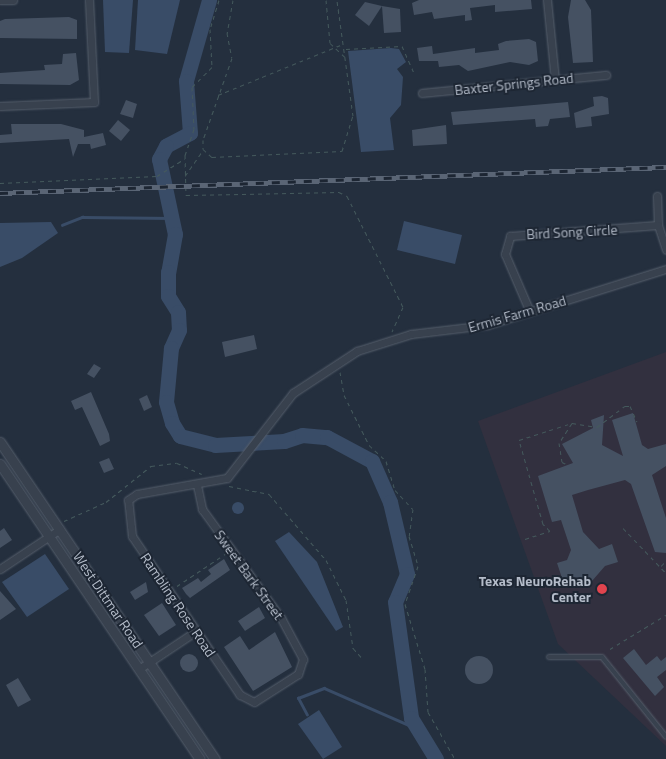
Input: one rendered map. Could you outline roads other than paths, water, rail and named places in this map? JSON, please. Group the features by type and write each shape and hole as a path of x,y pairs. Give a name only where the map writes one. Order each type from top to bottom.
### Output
{"street":[{"path":"0,0 13,0"},
{"path":"0,106 94,102 89,0"},
{"path":"547,0 555,80"},
{"name":"Baxter Springs Road","path":"422,93 606,75"},
{"path":"657,196 658,225 666,250"},
{"name":"Bird Song Circle","path":"530,312 505,254 510,236 658,225"},
{"name":"Ermis Farm Road","path":"127,504 137,494 222,480 233,471 284,404 300,387 342,360 387,339 474,329 666,269"},
{"name":"West Dittmar Road","path":"0,442 61,525 215,759"},
{"name":"West Dittmar Road","path":"0,464 200,759"},
{"name":"Sweet Bark Street","path":"197,485 202,510 286,625 304,665 298,674 259,701 244,700"},
{"name":"Rambling Rose Road","path":"127,504 132,536 244,700"},
{"path":"0,569 50,536 61,525"},
{"path":"139,668 196,631"}],"lane":[{"path":"549,657 602,657 666,737"}],"water":[{"path":"103,0 133,0 129,53 105,52"},
{"path":"138,0 180,0 167,54 135,50"},
{"path":"399,49 406,62 397,69 403,77 401,105 390,118 394,150 361,152 348,51"},
{"path":"404,221 462,235 455,264 397,250"},
{"path":"51,222 58,233 22,258 0,267 0,223"},
{"path":"240,502 243,503 243,513 236,514 233,513 232,506 233,503"},
{"path":"289,532 317,562 343,627 336,631 275,541"},
{"path":"45,554 69,589 27,617 2,582"},
{"path":"319,710 342,747 323,759 298,724"}],"waterway":[{"path":"209,0 186,81 190,133 166,146 159,159 175,234 168,272 168,296 178,312 179,330 171,348 166,402 172,423 180,436 215,445 284,441 302,435 327,437 372,461 390,502 407,574 395,602 411,718 436,759"},
{"path":"62,225 82,217 173,218"},
{"path":"307,715 298,698 324,688 418,729"}],"railway":[{"path":"0,193 666,167"}],"place":[{"name":"Texas NeuroRehab Center","path":"602,589"}]}
